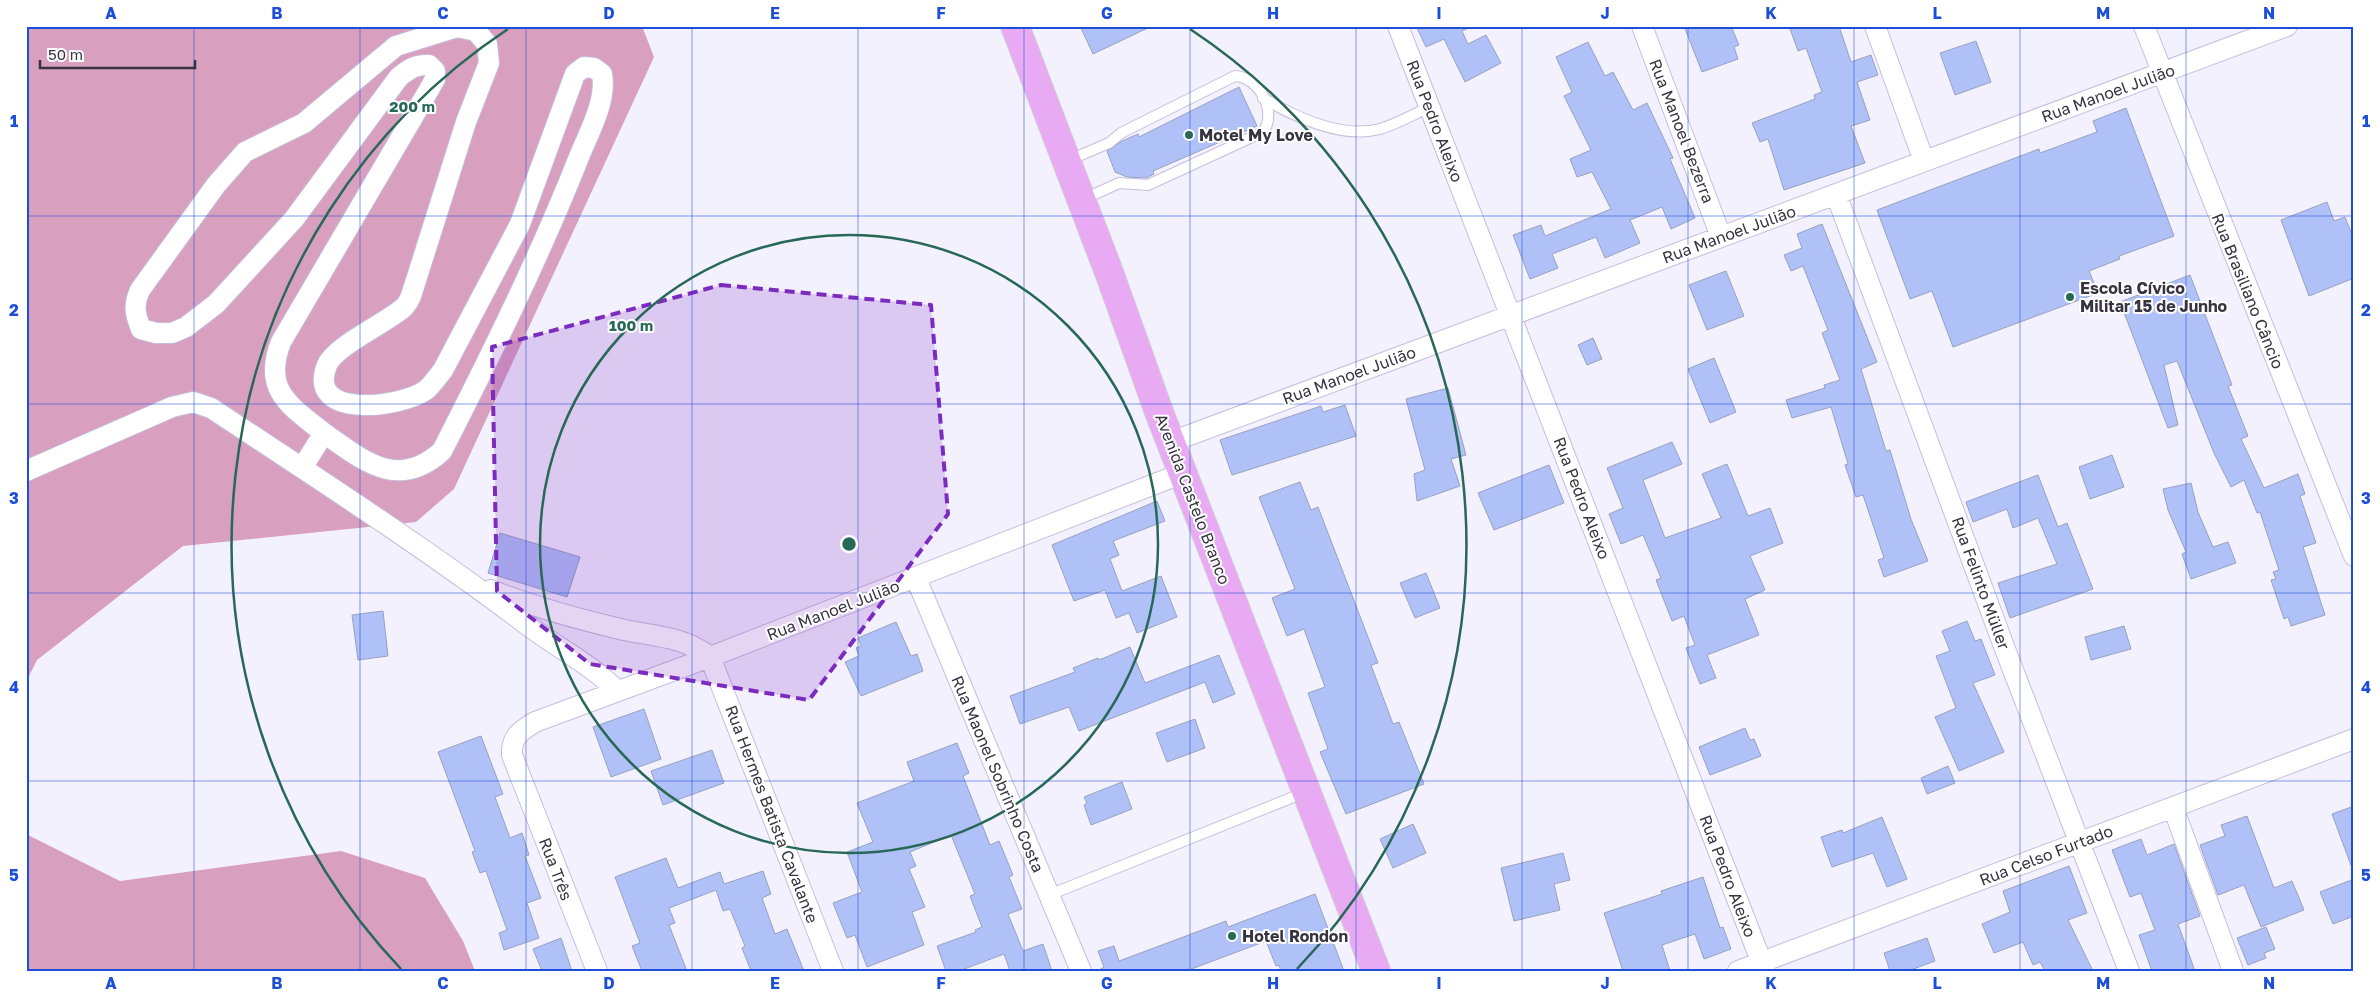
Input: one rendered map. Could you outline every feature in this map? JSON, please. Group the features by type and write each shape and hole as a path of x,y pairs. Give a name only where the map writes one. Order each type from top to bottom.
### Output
{"highway":[{"name":"Avenida Castelo Branco","path":"1015,26 1170,442 1376,971"}],"street":[{"name":"Rua Pedro Aleixo","path":"1398,26 1512,315 1763,966"},
{"name":"Rua Manoel Bezerra","path":"1642,26 1721,237"},
{"path":"1875,26 1924,161"},
{"name":"Rua Brasiliano Câncio","path":"2144,26 2161,73 2354,556"},
{"name":"Rua Manoel Julião","path":"1170,442 2287,26"},
{"path":"457,27 476,31 487,44 489,63 466,122 411,296 404,307 338,352 328,362 323,378 326,392 334,400 348,405 400,400 425,391 443,370 520,224 575,74 584,67 594,68 602,74 604,86 597,111 563,198 504,328 442,451 428,464 410,470 387,470 366,462 324,434 288,404 278,388 274,373 274,357 430,88 435,71 429,66 420,64 399,77 294,219 216,304 186,327 172,333 156,333 141,329 135,316 135,302 140,290 216,186 245,152 282,132 304,123 396,46 457,27"},
{"name":"Rua Felinto Müller","path":"1836,194 2079,843 2129,971"},
{"path":"26,471 172,406 193,402 211,408 468,580 531,628 601,675 616,692"},
{"path":"302,468 324,434"},
{"name":"Rua Manoel Julião","path":"516,766 512,746 514,737 535,722 916,578 1182,473"},
{"name":"Rua Maonel Sobrinho Costa","path":"916,578 1081,971"},
{"path":"468,580 545,609 617,629 675,638 696,646 710,657"},
{"name":"Rua Hermes Batista Cavalante","path":"710,657 833,971"},
{"name":"Rua Celso Furtado","path":"1738,971 1763,966 2079,843 2354,739"},
{"name":"Rua Três","path":"516,766 597,971"},
{"path":"2173,807 2233,971"}],"lane":[{"path":"1066,161 1109,143 1121,133 1235,76 1245,77 1253,82 1270,112 1269,124 1263,132 1148,185 1119,183 1081,200"},
{"path":"1263,98 1306,121 1359,131 1380,128 1430,107"},
{"path":"1049,895 1306,792"}],"highlighted area":[{"path":"721,285 931,305 948,514 809,700 590,664 497,591 492,347"}],"shaded area":[{"path":"26,26 642,26 654,57 454,489 416,522 183,546 37,660 26,682"},
{"path":"26,834 120,881 341,851 425,878 463,941 475,971 26,971"}],"building":[{"path":"1080,26 1152,26 1093,54"},
{"path":"1416,26 1473,26 1462,31 1468,44 1486,35 1501,63 1465,82 1444,39 1426,47"},
{"path":"1684,26 1731,26 1739,45 1734,47 1738,59 1702,72"},
{"path":"1789,26 1839,26 1851,62 1871,55 1878,75 1857,82 1870,120 1851,126 1865,163 1784,190 1768,139 1760,142 1752,123 1815,99 1814,95 1822,92 1806,48 1798,51"},
{"path":"1976,41 1991,82 1955,95 1940,53"},
{"path":"1588,42 1605,76 1613,72 1633,110 1647,103 1673,158 1670,159 1695,218 1671,229 1662,207 1630,220 1640,243 1605,258 1596,237 1552,254 1558,268 1530,279 1513,235 1541,225 1545,236 1611,209 1592,172 1577,177 1570,159 1591,150 1564,96 1572,92 1556,57"},
{"name":"Motel My Love","path":"1239,87 1257,126 1153,171 1154,174 1146,178 1127,177 1115,172 1107,151 1122,141 1138,134 1139,137"},
{"path":"2126,108 2174,236 2119,256 2120,259 2089,271 2098,293 1953,347 1932,291 1910,299 1877,210 2039,149 2040,153 2097,132 2093,121"},
{"path":"2327,202 2334,221 2345,217 2354,240 2354,278 2309,296 2281,220"},
{"path":"1822,224 1877,362 1861,369 1886,451 1890,450 1911,519 1928,561 1884,577 1878,560 1884,558 1863,495 1856,497 1845,465 1848,464 1831,407 1792,418 1786,400 1825,388 1824,385 1840,380 1822,333 1828,330 1803,266 1791,271 1784,255 1802,248 1797,234"},
{"path":"1726,271 1744,316 1707,330 1689,285"},
{"path":"2190,275 2232,385 2228,386 2248,436 2241,439 2264,488 2298,474 2305,494 2300,496 2316,543 2303,547 2325,615 2291,626 2288,617 2284,619 2271,580 2276,579 2273,572 2279,570 2260,512 2257,513 2244,480 2231,487 2214,453 2177,361 2164,365 2178,425 2168,428 2120,302"},
{"path":"1593,338 1602,359 1587,365 1578,345"},
{"path":"1714,358 1736,412 1710,423 1688,369"},
{"path":"1448,388 1466,455 1451,459 1460,486 1417,501 1414,474 1425,470 1406,399"},
{"path":"1345,405 1356,436 1232,475 1220,440 1321,406 1323,412"},
{"path":"1672,442 1682,464 1643,480 1665,538 1721,518 1702,474 1727,464 1748,516 1770,508 1783,543 1750,556 1765,590 1745,599 1759,635 1707,655 1716,678 1700,684 1686,648 1695,645 1684,616 1672,621 1656,580 1661,578 1643,535 1621,544 1609,514 1623,508 1607,468"},
{"path":"2112,455 2124,487 2090,499 2079,467"},
{"path":"1549,465 1564,503 1494,530 1478,493"},
{"path":"2038,475 2058,527 2067,523 2093,589 2010,618 1998,583 2057,564 2038,518 2013,528 2007,509 1973,522 1966,502"},
{"path":"1300,482 1311,510 1318,507 1378,663 1371,665 1393,724 1399,722 1424,784 1346,814 1320,752 1328,749 1308,693 1325,687 1304,629 1287,636 1272,598 1295,589 1259,497"},
{"path":"2191,483 2198,512 2213,547 2228,542 2236,563 2191,579 2182,554 2186,552 2168,510 2163,489"},
{"path":"1157,501 1165,521 1113,541 1119,555 1110,559 1122,591 1161,576 1177,617 1137,633 1129,613 1116,618 1105,590 1074,601 1052,545"},
{"path":"500,533 580,557 567,597 488,573"},
{"path":"1426,573 1440,608 1415,618 1400,583"},
{"path":"383,611 388,656 358,660 352,615"},
{"path":"1967,621 1975,641 1981,639 1995,675 1973,683 2004,752 1959,771 1935,717 1956,708 1936,656 1950,651 1942,631"},
{"path":"896,622 911,656 917,654 923,671 861,696 845,662 859,656 856,648 861,646 858,638"},
{"path":"2124,626 2131,649 2091,660 2085,637"},
{"path":"1130,647 1145,683 1219,655 1235,694 1213,703 1205,682 1079,731 1069,707 1020,724 1010,696 1075,672 1073,668"},
{"path":"644,709 661,759 611,777 593,727"},
{"path":"1195,719 1205,748 1167,762 1156,733"},
{"path":"1745,728 1750,740 1754,739 1761,756 1710,775 1699,747"},
{"path":"481,736 503,794 495,797 510,838 522,833 529,855 525,856 541,898 527,903 539,938 504,950 499,933 507,930 486,871 480,873 472,852 475,851 438,752"},
{"path":"957,743 969,773 963,776 990,845 999,841 1013,875 1009,877 1022,909 1008,914 1023,951 1043,944 1052,971 1010,971 1004,954 959,971 946,971 937,946 976,932 975,930 982,927 970,896 975,894 951,835 910,852 916,866 909,869 925,907 912,912 924,945 867,967 855,935 847,938 833,903 862,892 847,852 873,842 857,803 914,781 907,762"},
{"path":"712,750 724,783 663,805 651,771"},
{"path":"1948,766 1955,783 1927,794 1921,778"},
{"path":"1122,782 1132,809 1091,825 1084,805 1087,803 1084,797"},
{"path":"2354,806 2354,868 2352,868 2332,814"},
{"path":"2247,816 2274,888 2292,881 2304,910 2261,927 2244,885 2218,895 2200,845 2225,836 2221,825"},
{"path":"1882,817 1907,879 1887,887 1873,853 1832,867 1821,837 1842,830 1843,833"},
{"path":"1413,824 1426,853 1393,868 1380,839"},
{"path":"2141,839 2147,855 2174,844 2200,916 2178,924 2195,971 2152,971 2139,935 2155,930 2141,893 2130,897 2112,850"},
{"path":"1563,853 1570,880 1554,884 1560,910 1514,921 1501,868"},
{"path":"666,858 678,888 720,872 724,884 763,871 771,894 762,898 775,934 787,929 804,971 751,971 742,948 745,946 730,909 723,911 716,890 669,908 675,923 669,925 687,971 642,971 632,946 640,943 615,877"},
{"path":"2069,866 2087,913 2068,920 2093,971 2045,971 2040,962 2033,965 2023,942 1994,953 1982,924 2010,912 2003,891"},
{"path":"1703,877 1720,928 1723,927 1731,949 1704,959 1695,934 1662,945 1670,971 1623,971 1604,913 1662,894 1661,891"},
{"path":"2354,879 2354,916 2333,924 2320,892"},
{"name":"Hotel Rondon","path":"1315,894 1344,971 1281,971 1279,965 1276,966 1266,941 1186,971 1098,971 1104,967 1098,951 1114,946 1119,961 1226,921 1228,927"},
{"path":"2266,927 2275,949 2264,953 2266,958 2248,965 2237,938"},
{"path":"561,938 572,971 542,971 533,949"},
{"path":"1927,938 1935,961 1908,971 1890,971 1884,953"}],"place":[{"name":"Motel My Love","path":"1189,135"},
{"name":"Escola Cívico Militar 15 de Junho","path":"2070,297"},
{"name":"Hotel Rondon","path":"1232,936"}]}
